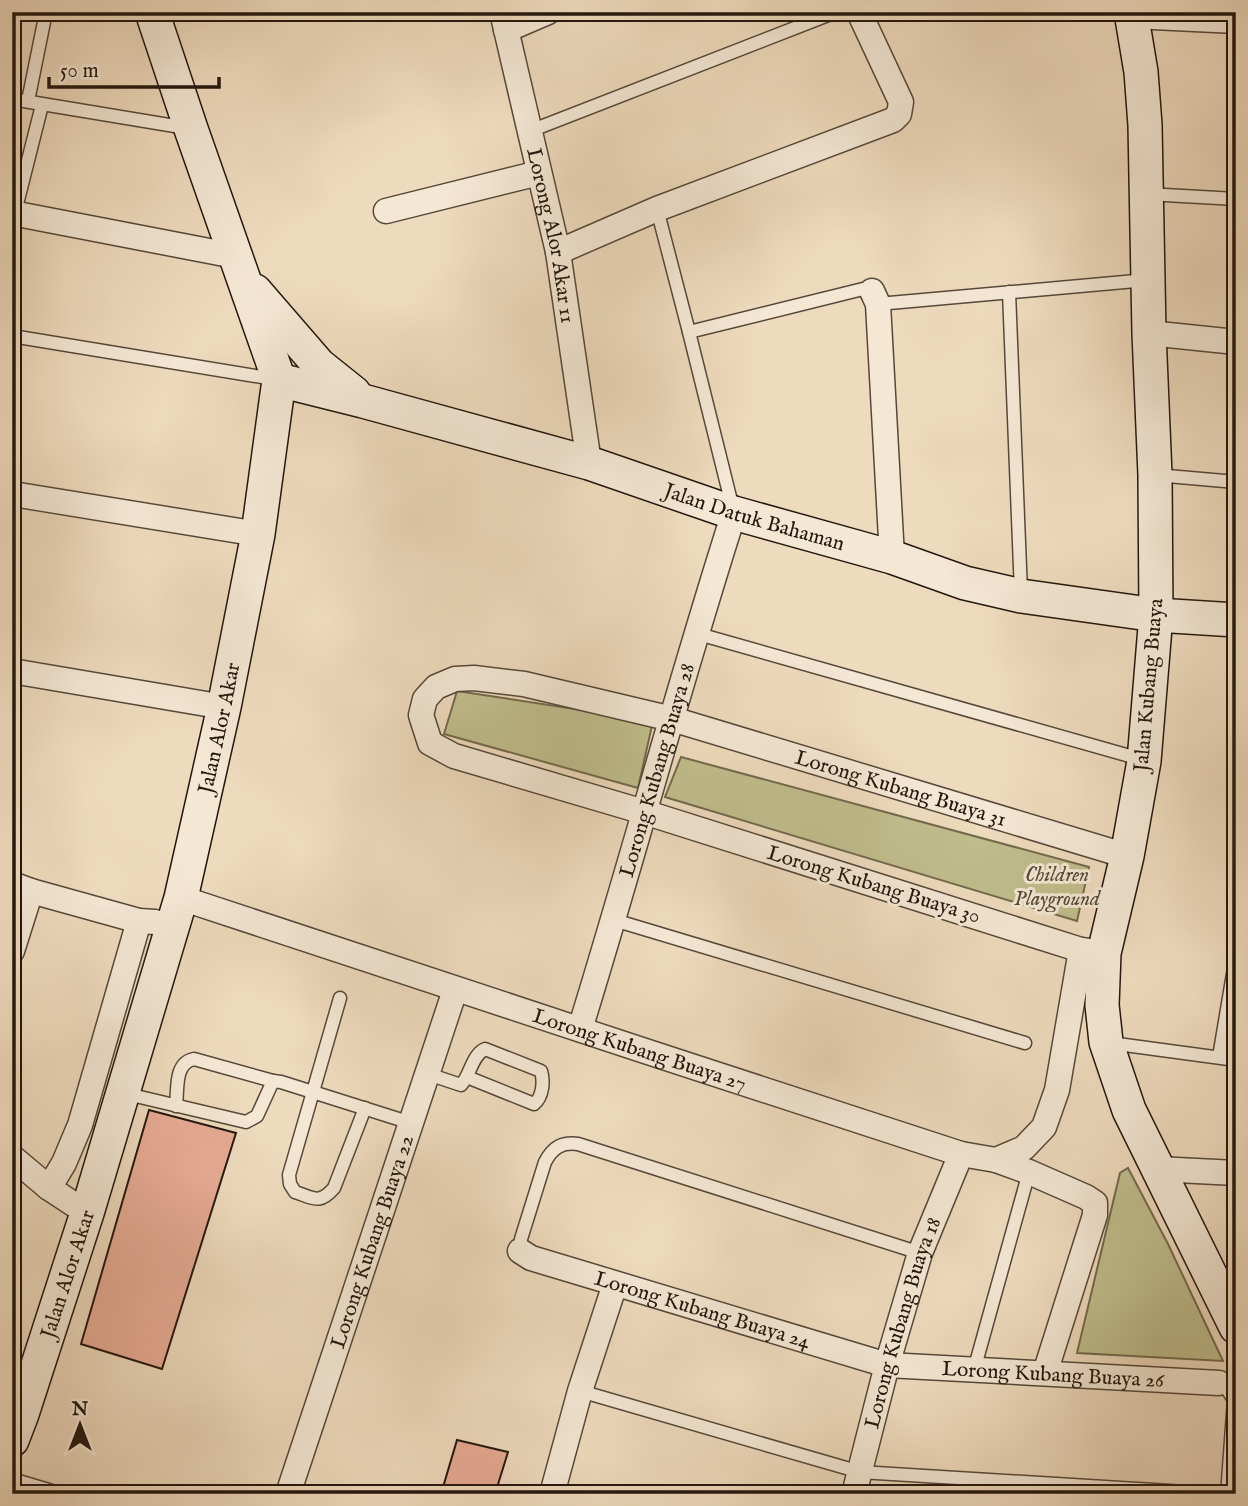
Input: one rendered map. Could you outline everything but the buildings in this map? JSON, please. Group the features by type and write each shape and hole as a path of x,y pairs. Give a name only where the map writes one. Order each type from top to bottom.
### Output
{"street":[{"name":"Jalan Alor Akar","path":"16,1421 87,1213 94,1132 123,1093 177,910 224,707 258,534 279,380 152,12"},
{"path":"504,21 548,12"},
{"path":"558,252 657,209 893,120 899,114 901,102 859,12"},
{"path":"1132,14 1236,21"},
{"name":"Jalan Kubang Buaya","path":"1132,14 1141,72 1145,125 1147,280 1155,475 1156,615 1144,761 1127,856 1093,951 1106,1042 1129,1110 1236,1327"},
{"name":"Lorong Alor Akar 11","path":"504,21 558,252 589,463"},
{"path":"386,211 539,173"},
{"path":"13,217 239,266 319,365 363,401"},
{"path":"875,298 892,557"},
{"path":"1149,333 1236,342"},
{"name":"Jalan Datuk Bahaman","path":"279,380 589,463 734,513 892,557 965,583 1021,596 1156,615 1236,620"},
{"path":"19,495 258,534"},
{"name":"Lorong Kubang Buaya 28","path":"580,1029 614,920 695,633 734,513"},
{"path":"12,671 224,707"},
{"name":"Lorong Kubang Buaya 31","path":"644,812 454,756 430,743 421,715 425,699 436,687 455,679 474,678 524,684 672,719 1127,856"},
{"name":"Lorong Kubang Buaya 30","path":"644,812 1093,951"},
{"path":"12,951 22,888"},
{"name":"Lorong Kubang Buaya 27","path":"22,888 139,921 177,910 456,990 961,1154 996,1160 1086,1197 1095,1203 1095,1215 1045,1373"},
{"path":"50,1188 64,1163 94,1132 139,921"},
{"path":"996,1160 1024,1148 1044,1127 1057,1090 1093,951"},
{"name":"Lorong Kubang Buaya 22","path":"288,1494 456,990"},
{"name":"Lorong Kubang Buaya 18","path":"857,1483 887,1365 920,1253 961,1154"},
{"path":"12,1157 50,1188 87,1213"},
{"path":"1157,1168 1236,1173"},
{"name":"Lorong Kubang Buaya 24","path":"520,1251 531,1258 887,1365"},
{"path":"552,1494 580,1391 615,1284"},
{"name":"Lorong Kubang Buaya 26","path":"887,1365 1219,1383"}],"lane":[{"path":"28,101 46,12"},
{"path":"530,131 836,12"},
{"path":"12,99 191,129"},
{"path":"13,217 42,105"},
{"path":"1146,194 1236,199"},
{"path":"657,209 734,513"},
{"path":"689,332 863,289 875,298 1009,292 1147,280"},
{"path":"1009,292 1021,596"},
{"path":"12,336 279,380"},
{"path":"1155,475 1236,482"},
{"path":"695,633 1144,761"},
{"path":"614,920 1025,1043"},
{"path":"1219,1057 1236,956"},
{"path":"340,998 289,1175 295,1192 317,1199 326,1197 334,1188 365,1108"},
{"path":"1106,1042 1236,1060"},
{"path":"428,1074 457,1086 463,1084 479,1052 485,1049 541,1071 543,1084 538,1101 534,1104 467,1077"},
{"path":"176,1106 180,1067 186,1060 194,1059 287,1083 411,1123"},
{"path":"123,1093 246,1122 257,1116 273,1081"},
{"path":"520,1251 521,1239 545,1162 558,1146 568,1143 579,1144 920,1253"},
{"path":"974,1370 1029,1172"},
{"path":"1219,1383 1234,1400 1227,1494"},
{"path":"580,1391 857,1483 1219,1494"},
{"path":"12,1479 62,1494"}],"green space":[{"path":"457,691 653,721 638,788 444,734"},
{"name":"Children Playground","path":"681,757 1089,867 1077,921 665,797"},
{"path":"1128,1168 1168,1244 1223,1361 1077,1353 1120,1173"}]}
